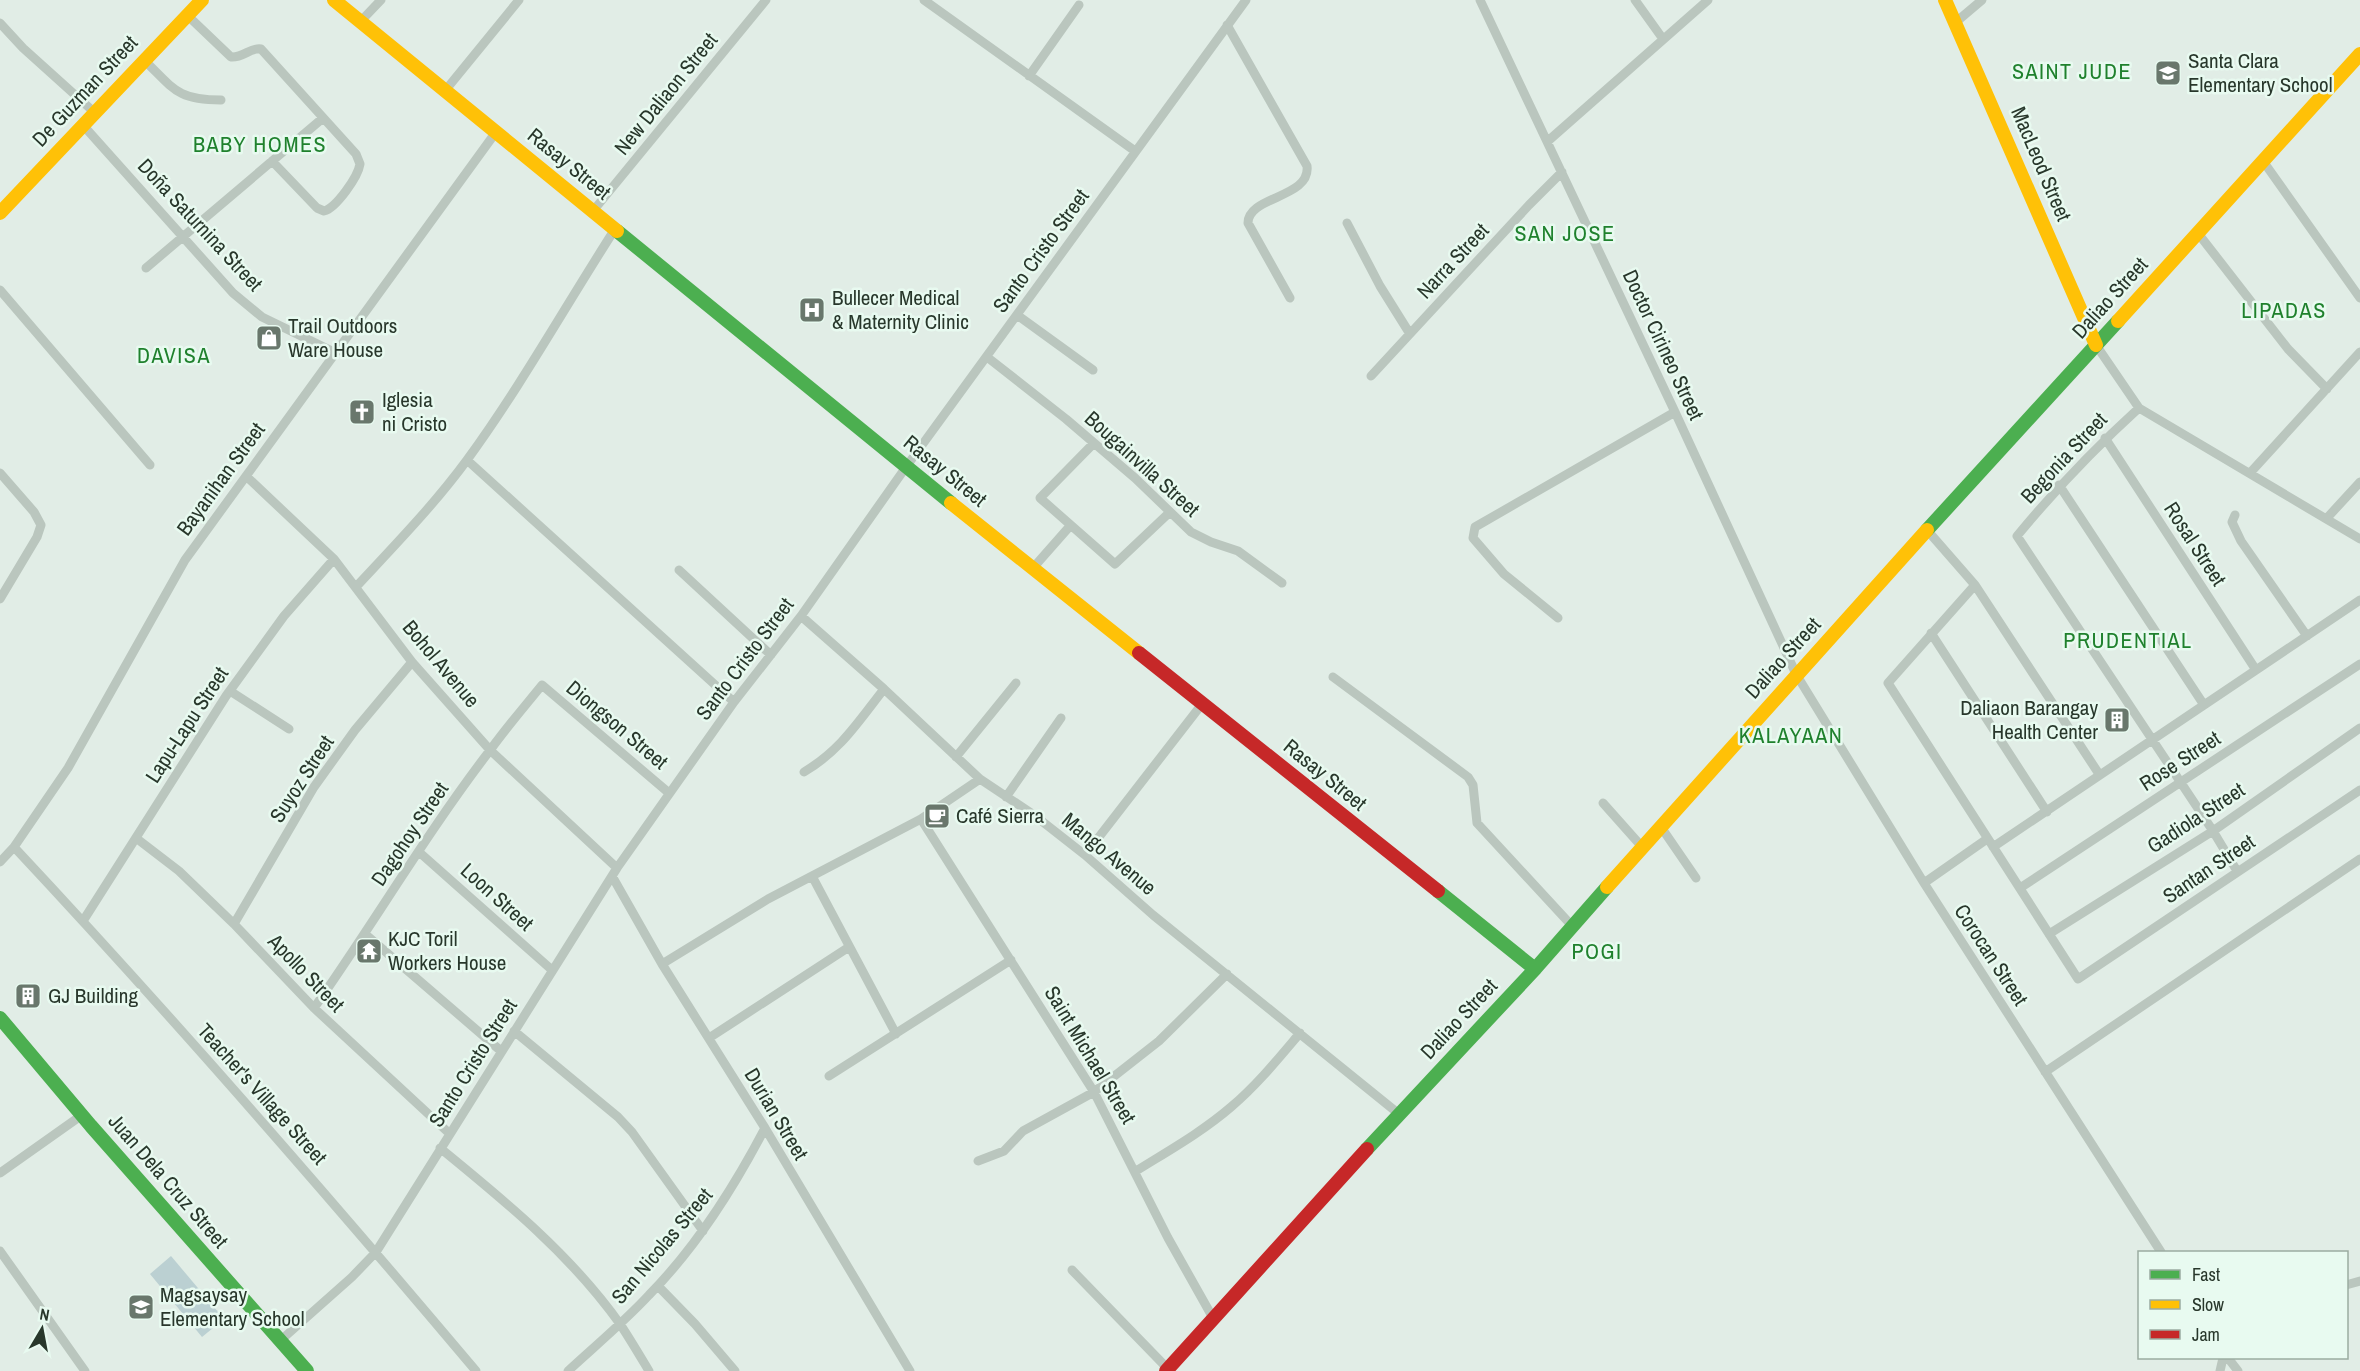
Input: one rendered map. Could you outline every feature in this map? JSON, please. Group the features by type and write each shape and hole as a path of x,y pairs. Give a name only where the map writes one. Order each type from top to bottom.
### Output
{"street":[{"name":"De Guzman Street","path":"0,213 202,0"},
{"name":"Rasay Street","path":"334,0 906,467 1535,969"},
{"path":"360,22 381,0"},
{"path":"444,92 519,0"},
{"name":"New Daliaon Street","path":"593,211 766,0"},
{"path":"924,0 1135,151"},
{"name":"Santo Cristo Street","path":"281,1340 352,1277 376,1252 614,872 734,702 801,616 906,467 1246,0"},
{"name":"Doctor Cirineo Street","path":"1480,0 1796,674"},
{"path":"1635,0 1663,39"},
{"path":"1548,141 1707,0"},
{"name":"MacLeod Street","path":"1946,0 2096,345"},
{"path":"1956,22 1982,0"},
{"path":"1029,76 1079,5"},
{"path":"187,15 231,57 242,56 255,48 261,49 356,154 360,164 356,175 331,208 324,211 317,208 272,161"},
{"path":"0,23 23,48 94,112"},
{"path":"1227,25 1306,166 1306,176 1298,186 1252,211 1248,219 1248,223 1290,298"},
{"name":"Daliao Street","path":"1167,1370 1399,1114 1535,969 1796,674 2360,54"},
{"path":"144,60 185,97 221,100"},
{"path":"146,268 323,118"},
{"name":"Doña Saturnina Street","path":"82,124 233,293 262,317 334,352"},
{"name":"Bayanihan Street","path":"0,862 14,847 68,768 185,560 496,132"},
{"path":"2263,161 2360,298"},
{"name":"Narra Street","path":"1371,376 1562,172"},
{"path":"1347,223 1380,286 1410,334"},
{"path":"356,587 418,519 466,460 615,229"},
{"path":"2197,232 2282,341 2327,389"},
{"path":"0,290 150,465"},
{"path":"1017,315 1092,370"},
{"path":"2096,345 2139,408 2360,539"},
{"path":"2250,473 2360,352"},
{"name":"Bougainvilla Street","path":"987,357 1135,478 1191,532 1238,551 1282,583"},
{"name":"Begonia Street","path":"2139,408 2105,438 2059,485 2017,536 2151,739"},
{"path":"1557,618 1504,574 1473,538 1475,527 1675,412"},
{"name":"Rosal Street","path":"2105,438 2256,670"},
{"path":"1093,444 1040,498 1070,526 1115,564 1170,512"},
{"path":"466,460 734,702"},
{"path":"0,473 34,512 40,525 37,537 0,599"},
{"name":"Bohol Avenue","path":"246,476 334,559 412,662 490,750 614,872"},
{"path":"2327,518 2360,482"},
{"path":"2059,485 2204,705"},
{"path":"2235,515 2232,522 2241,541 2307,636"},
{"path":"1033,568 1070,526"},
{"path":"1927,530 1975,585 2099,774"},
{"name":"Lapu-Lapu Street","path":"83,921 230,691 284,615 334,559"},
{"path":"679,570 771,655"},
{"path":"1975,585 1888,682 2049,934"},
{"path":"1993,847 2360,600"},
{"name":"Mango Avenue","path":"801,616 884,688 980,779 1034,815 1085,855 1153,915 1399,1114"},
{"path":"1931,633 2047,812"},
{"name":"Suyoz Street","path":"234,924 314,787 355,730 412,662"},
{"name":"Rose Street","path":"2020,888 2360,664"},
{"name":"Corocan Street","path":"1796,674 1924,884 2160,1251"},
{"path":"1333,677 1468,777 1473,785 1477,823 1573,927"},
{"path":"956,758 1016,683"},
{"name":"Dagohoy Street","path":"314,1008 490,750 542,685"},
{"name":"Diongson Street","path":"542,685 669,793"},
{"path":"804,772 840,745 884,688"},
{"path":"230,691 289,729"},
{"path":"1085,855 1202,704"},
{"path":"1006,797 1061,718"},
{"name":"Gadiola Street","path":"2049,934 2213,831 2360,728"},
{"path":"2151,739 2237,871"},
{"path":"662,964 812,876 921,819 980,779"},
{"name":"Santan Street","path":"2049,934 2078,979 2360,790"},
{"path":"1603,803 1643,848"},
{"name":"Saint Michael Street","path":"921,819 1094,1092 1168,1238 1213,1318"},
{"path":"1661,827 1696,878"},
{"name":"Apollo Street","path":"136,837 179,871 234,924 314,1008 450,1134"},
{"path":"1924,884 1987,838"},
{"name":"Teacher's Village Street","path":"14,847 282,1142 476,1371"},
{"name":"Loon Street","path":"419,852 552,970"},
{"path":"2045,1072 2360,859"},
{"name":"Durian Street","path":"614,872 662,964 765,1128 910,1371"},
{"path":"812,876 896,1034"},
{"path":"365,934 501,1052"},
{"path":"709,1038 849,947"},
{"path":"829,1076 1011,960"},
{"path":"978,1161 1004,1151 1023,1131 1094,1092 1160,1041 1227,974"},
{"name":"Juan Dela Cruz Street","path":"0,1018 307,1371"},
{"path":"514,1031 618,1117 632,1132 703,1231"},
{"path":"1136,1171 1200,1131 1230,1108 1260,1080 1300,1033"},
{"path":"0,1173 82,1115"},
{"name":"San Nicolas Street","path":"568,1371 658,1286 703,1231 725,1200 765,1128"},
{"path":"440,1148 507,1202 579,1274 620,1324 650,1371"},
{"path":"0,1251 85,1371"},
{"path":"1072,1270 1167,1370"},
{"path":"658,1286 695,1324 735,1371"},
{"path":"2226,1359 2238,1371"}],"shaded area":[{"path":"171,1256 224,1319 202,1337 150,1274"}],"traffic: fast":[{"path":"617,231 951,503"},
{"path":"1927,530 2118,321"},
{"path":"1367,1149 1535,969 1607,887"},
{"path":"1438,891 1535,969"},
{"path":"0,1018 91,1126 307,1371"}],"traffic: slow":[{"path":"0,213 202,0"},
{"path":"334,0 617,231"},
{"path":"1945,0 2096,345"},
{"path":"2118,321 2360,54"},
{"path":"951,503 1139,653"},
{"path":"1607,887 1927,530"}],"traffic: jam":[{"path":"1139,653 1438,891"},
{"path":"1166,1371 1367,1149"}],"place":[{"name":"Santa Clara Elementary School","path":"2168,73"},
{"name":"Bullecer Medical & Maternity Clinic","path":"812,310"},
{"name":"Trail Outdoors Ware House","path":"269,338"},
{"name":"Iglesia ni Cristo","path":"362,412"},
{"name":"Daliaon Barangay Health Center","path":"2117,720"},
{"name":"Café Sierra","path":"937,816"},
{"name":"KJC Toril Workers House","path":"369,951"},
{"name":"GJ Building","path":"28,996"},
{"name":"Magsaysay Elementary School","path":"141,1307"}],"district":[{"name":"SAINT JUDE","path":"2072,71"},
{"name":"BABY HOMES","path":"260,144"},
{"name":"SAN JOSE","path":"1565,233"},
{"name":"LIPADAS","path":"2284,310"},
{"name":"DAVISA","path":"174,355"},
{"name":"PRUDENTIAL","path":"2128,640"},
{"name":"KALAYAAN","path":"1791,735"},
{"name":"POGI","path":"1597,951"}]}
